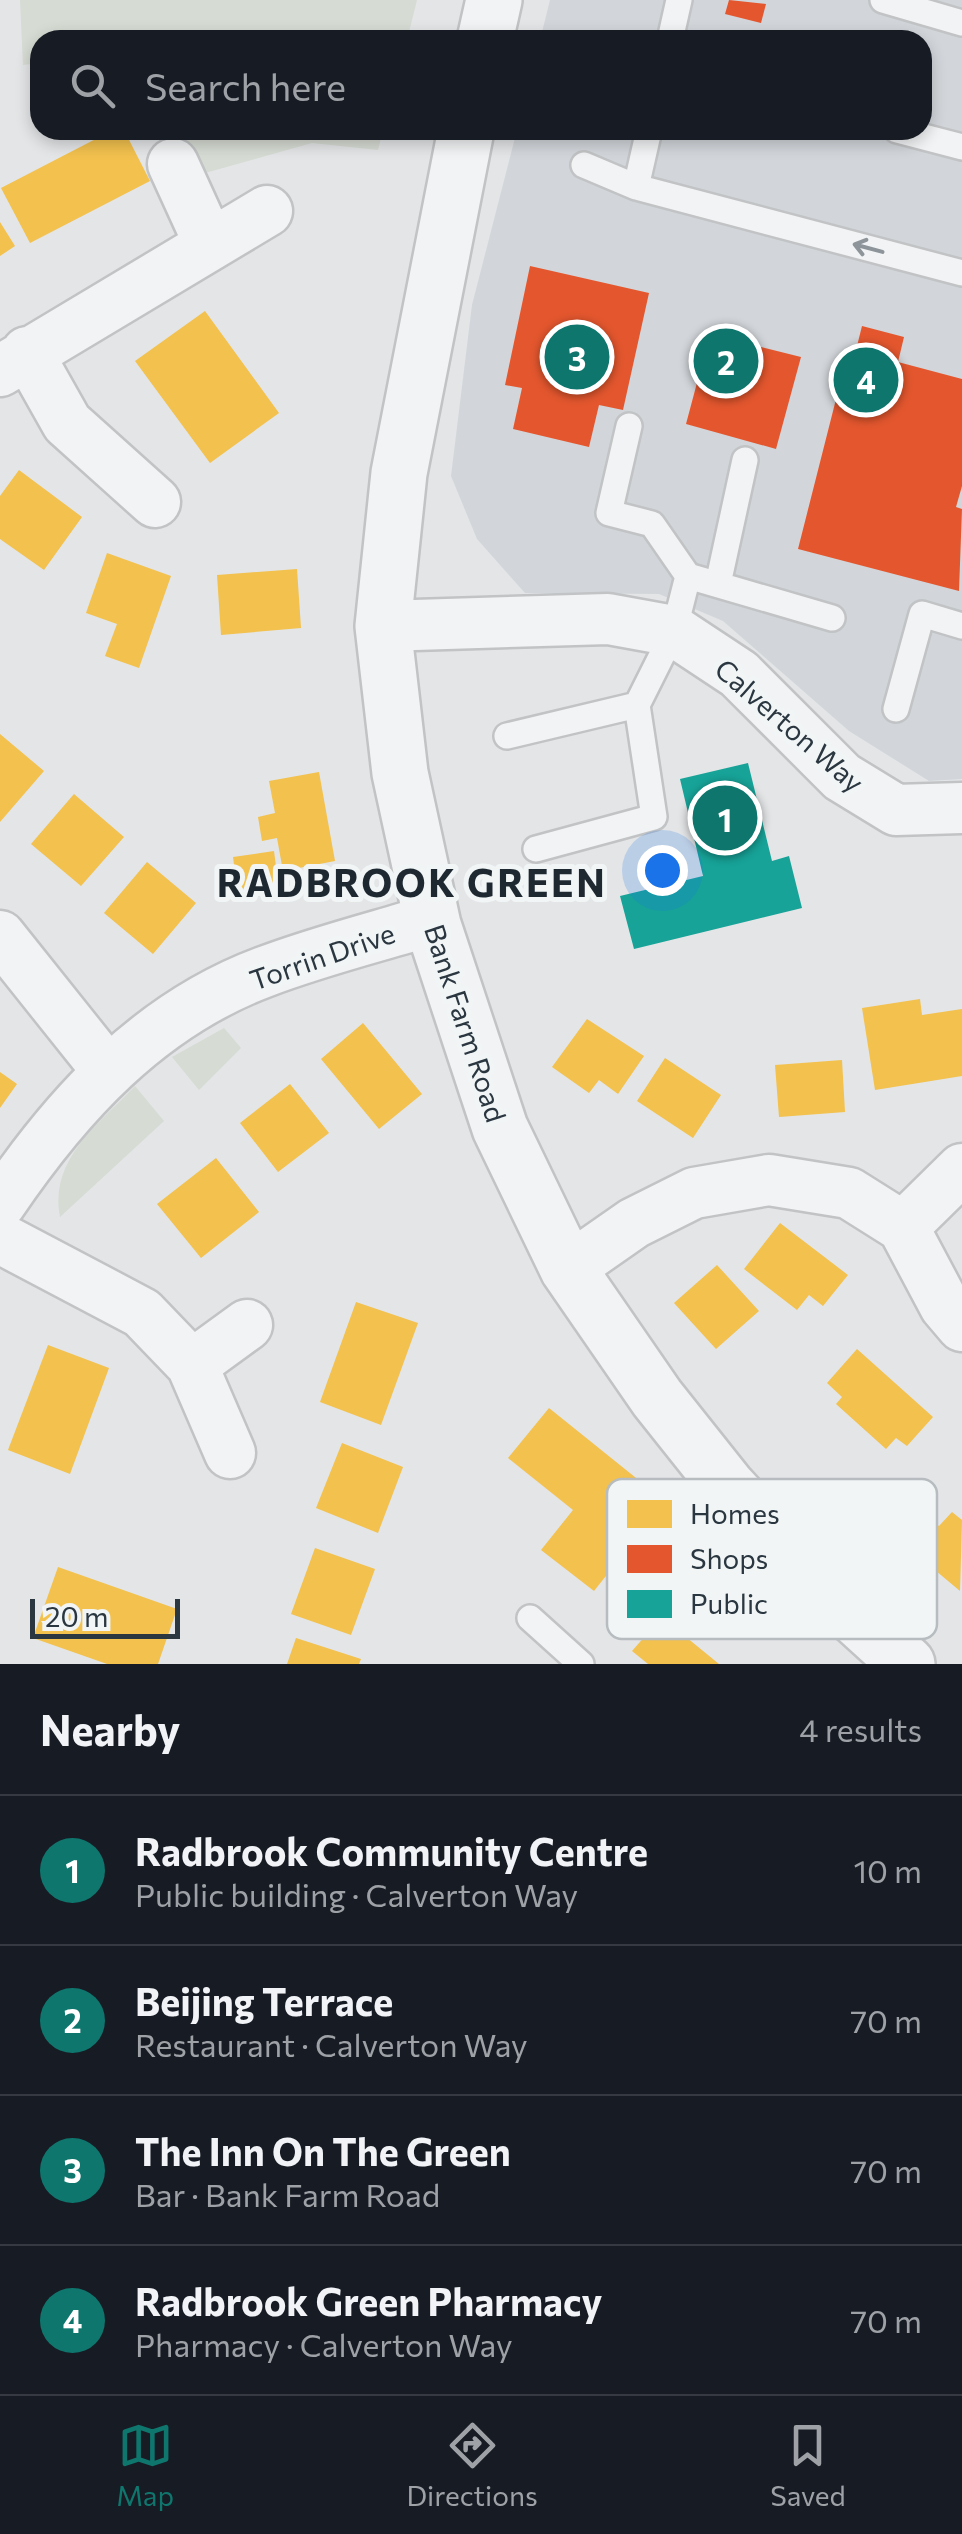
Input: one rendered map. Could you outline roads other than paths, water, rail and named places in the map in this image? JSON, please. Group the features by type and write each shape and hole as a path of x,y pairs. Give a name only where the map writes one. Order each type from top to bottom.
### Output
{"street":[{"path":"487,30 494,0"},
{"name":"Bank Farm Road","path":"464,140 399,473 383,626 400,774 432,925 500,1128 568,1269 657,1398 722,1479"},
{"path":"173,164 209,243"},
{"path":"155,502 67,423 13,362 267,211"},
{"name":"Calverton Way","path":"383,626 608,618 674,630 738,674 842,777 896,810 962,808"},
{"name":"Torrin Drive","path":"0,1204 41,1144 107,1070 184,1012 262,972 425,922 432,925"},
{"path":"0,936 107,1070"},
{"path":"903,1227 962,1169"},
{"path":"568,1269 634,1223 694,1193 769,1180 849,1194 903,1227 945,1306 962,1326"},
{"path":"0,1238 142,1314 192,1365 230,1453"},
{"path":"192,1365 247,1325"},
{"name":"Bank Farm Road","path":"880,1639 907,1664"}],"lane":[{"path":"672,30 679,0"},
{"path":"883,0 962,23"},
{"path":"932,139 962,147"},
{"path":"636,188 647,140"},
{"path":"584,165 636,188 962,274"},
{"path":"629,426 609,513 652,524 688,576 832,618"},
{"path":"718,584 745,460"},
{"path":"536,849 654,817 636,705 674,630 688,576"},
{"path":"896,709 922,614 962,626"},
{"path":"506,736 636,705"},
{"path":"530,1618 582,1664"}],"place":[{"name":"The Inn On The Green","path":"577,357"},
{"name":"Beijing Terrace","path":"726,361"},
{"name":"Radbrook Green Pharmacy","path":"866,380"},
{"name":"Radbrook Community Centre","path":"725,818"}],"district":[{"name":"RADBROOK GREEN","path":"412,881"}]}
